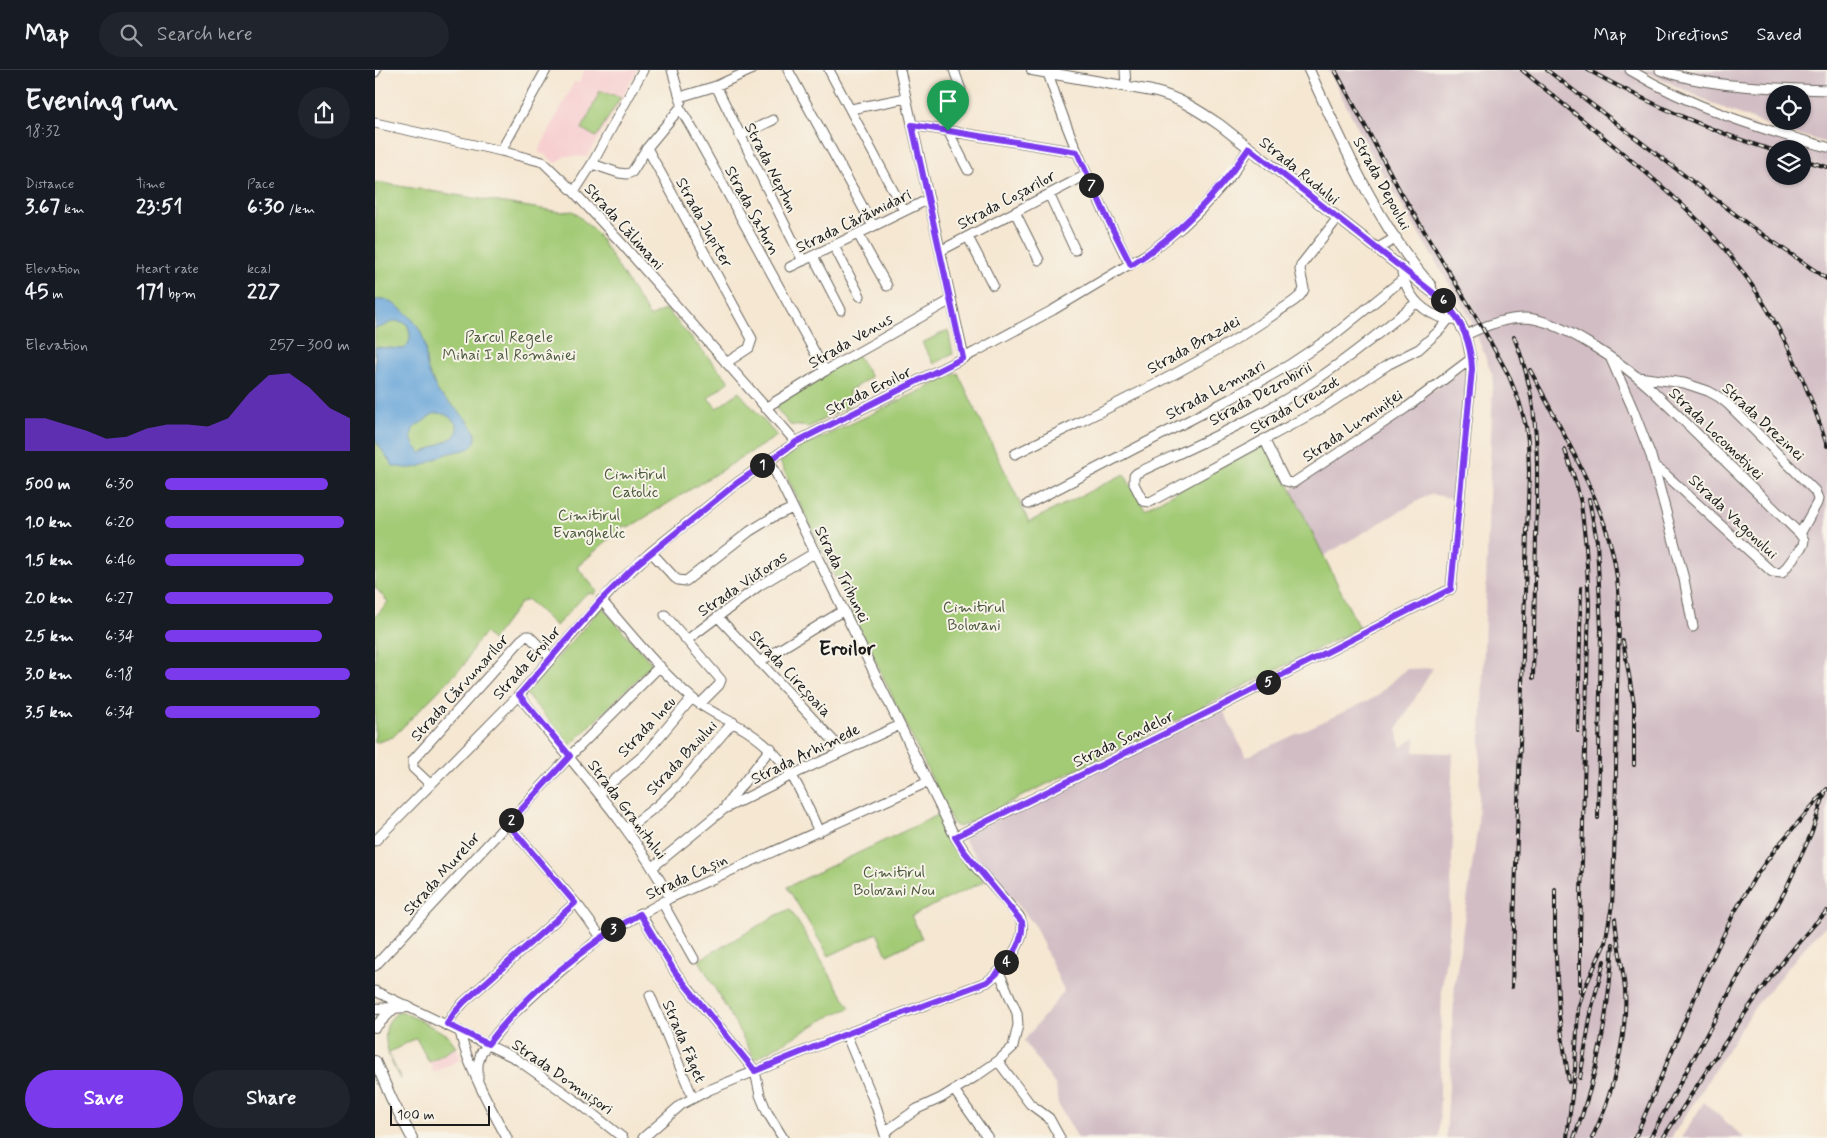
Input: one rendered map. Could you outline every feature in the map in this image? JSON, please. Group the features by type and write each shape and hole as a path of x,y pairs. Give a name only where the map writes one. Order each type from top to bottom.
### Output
{"main road":[{"name":"Strada Depoului","path":"1309,70 1354,164 1396,238 1424,278 1445,302"},
{"name":"Strada Rudului","path":"1040,71 1160,92 1181,100 1205,114 1445,302 1453,319 1466,335"},
{"path":"1377,249 1396,238"},
{"path":"375,1009 408,1007"},
{"path":"375,1027 393,1008"},
{"path":"375,1061 411,1138"}],"street":[{"path":"501,151 546,70"},
{"path":"574,192 592,164 643,70"},
{"path":"592,164 619,174 627,174 635,168 647,148 680,108 680,97 672,70"},
{"path":"680,97 716,86 751,70"},
{"path":"788,70 873,226"},
{"path":"829,70 904,211"},
{"path":"899,70 963,358"},
{"path":"954,70 961,90"},
{"path":"1125,70 1126,86"},
{"path":"1630,70 1650,82 1730,118 1827,147"},
{"path":"1659,70 1678,77 1715,84 1827,90"},
{"path":"1040,71 1086,174 1131,265"},
{"name":"Strada Neptun","path":"716,86 803,261"},
{"path":"851,109 906,98"},
{"name":"Strada Saturn","path":"680,108 825,371"},
{"path":"740,136 773,120"},
{"name":"Strada Călimani","path":"375,123 543,162 624,246 796,442"},
{"path":"912,125 1077,152"},
{"path":"948,131 969,170"},
{"name":"Strada Jupiter","path":"647,148 752,339 749,348 725,363"},
{"name":"Strada Eroilor","path":"375,841 519,695 601,600 651,552 769,459 796,442 963,358 1131,265 1183,227 1233,173 1249,148"},
{"name":"Strada Coșarilor","path":"940,251 1086,174"},
{"path":"1049,194 1075,250"},
{"name":"Strada Cărămidari","path":"790,267 929,199"},
{"path":"1015,212 1039,260"},
{"name":"Strada Brazdei","path":"1015,454 1203,358 1271,317 1300,296 1304,289 1300,270 1301,265 1337,219"},
{"path":"858,234 887,286"},
{"path":"968,237 993,285"},
{"path":"834,246 860,296"},
{"path":"813,256 841,310"},
{"path":"1400,268 1403,279 1416,303 1430,313 1453,319"},
{"name":"Strada Lemnari","path":"1028,504 1232,398 1289,365 1333,335 1403,279"},
{"name":"Strada Venus","path":"765,408 825,371 951,300"},
{"name":"Strada Dezrobirii","path":"1146,503 1143,502 1134,484 1134,476 1137,473 1249,418 1306,386 1365,344 1416,303"},
{"name":"Strada Creuzot","path":"1146,503 1155,500 1324,407 1389,364 1413,352 1453,319"},
{"name":"Strada Locomotivei","path":"1466,335 1482,327 1510,320 1533,319 1567,333 1610,357 1638,377 1801,534"},
{"name":"Strada Rudului","path":"1451,589 1471,388 1471,359 1466,335"},
{"path":"1610,357 1632,407 1654,466 1686,586 1693,628"},
{"name":"Strada Luminiței","path":"1264,439 1285,481 1293,483 1406,408 1471,359"},
{"name":"Strada Drezinei","path":"1638,377 1669,380 1696,386 1708,391 1729,405 1815,491 1818,499 1817,503 1801,534"},
{"name":"Strada Tribunei","path":"769,459 955,837"},
{"name":"Strada Vagonului","path":"1654,466 1772,572 1778,574 1785,570 1804,542 1801,534"},
{"path":"651,552 675,578 686,581 751,530 763,522 793,508"},
{"name":"Strada Victoras","path":"687,640 760,585 815,552"},
{"name":"Strada Sondelor","path":"955,837 1451,589"},
{"path":"601,600 660,666 696,701 733,722 771,748 791,775 819,832"},
{"path":"759,662 844,610"},
{"path":"665,615 687,640"},
{"name":"Strada Cireșoaia","path":"718,617 843,750"},
{"name":"Strada Cărvunarilor","path":"431,785 413,768 413,760 521,640 529,636 551,658"},
{"name":"Strada Ineu","path":"599,793 645,754 696,701 719,685 721,680 687,640"},
{"name":"Strada Murelor","path":"375,966 570,756 660,666"},
{"name":"Strada Granitului","path":"519,695 599,793 653,867 666,900 694,959"},
{"name":"Strada Baiului","path":"627,829 658,805 680,784 733,722"},
{"name":"Strada Arhimede","path":"653,867 724,809 843,750 900,725"},
{"name":"Strada Arhimede","path":"724,809 771,748"},
{"name":"Strada Cașin","path":"478,1079 478,1059 515,1012 549,980 601,937 666,900 928,782"},
{"path":"508,824 575,903 601,937"},
{"path":"643,1138 673,1111 693,1098 846,1034 964,992 987,982 999,972 1021,937 1023,930 1022,922 996,888 969,858 955,837"},
{"path":"447,1024 464,1002 575,903"},
{"path":"640,914 675,972 755,1071 760,1095 767,1112 783,1138"},
{"path":"846,1034 886,1135 917,1109 954,1090 998,1061 1013,1047 1018,1025 1017,1014 999,972"},
{"name":"Strada Domnișori","path":"375,991 515,1058 623,1138"},
{"name":"Strada Făget","path":"650,995 693,1098"},
{"path":"460,1031 478,1079 507,1138"},
{"path":"998,1061 1030,1104 1049,1118 1060,1138"},
{"path":"954,1090 988,1138"}],"shaded area":[{"path":"584,70 638,70 587,157 565,156 556,164 547,156 538,152 574,82 579,83"},
{"path":"1328,70 1635,70 1730,118 1801,140 1766,140 1766,185 1811,185 1811,143 1827,148 1827,924 1805,947 1755,1007 1671,1138 1446,1138 1455,983 1478,825 1493,377 1471,320 1374,159"},
{"path":"1642,70 1751,70 1752,72 1827,70 1827,143 1782,130 1811,130 1811,85 1766,85 1766,125 1718,106"},
{"path":"1464,369 1466,392 1462,402 1451,498 1430,494 1323,556 1291,489"},
{"path":"1433,668 1397,729 1401,748 1415,737 1414,752 1453,753 1450,816 1453,837 1449,933 1442,987 1439,1138 1078,1138 1058,1104 1056,1086 1024,1041 1064,991 1034,924 964,841 967,834 1223,710 1246,757 1376,697 1406,669"},
{"path":"456,1047 462,1059 434,1073 429,1062"},
{"path":"1704,1102 1744,1138 1681,1138"}],"green space":[{"path":"600,91 621,97 596,137 582,129"},
{"name":"Parcul Regele Mihai I al României","path":"375,182 560,212 573,211 596,232 650,317 666,309 729,381 708,398 717,408 739,392 777,436 628,528 625,525 577,567 597,591 594,595 592,593 585,595 556,626 528,600 521,602 492,640 485,633 474,646 464,665 393,737 375,743 375,617 388,602 375,587"},
{"path":"948,330 953,354 934,364 922,343"},
{"path":"855,354 871,377 849,391 849,406 809,427 790,425 775,407"},
{"name":"Cimitirul Bolovani","path":"958,373 1029,522 1124,474 1145,509 1263,443 1291,489 1359,628 959,827 954,825 780,462 802,447"},
{"path":"602,607 652,664 571,745 526,694"},
{"name":"Cimitirul Bolovani Nou","path":"940,814 958,853 985,881 911,916 922,938 887,955 877,933 829,956 787,887"},
{"path":"790,909 850,1008 832,1015 755,1059 699,960"},
{"path":"401,1011 448,1035 456,1047 429,1062 416,1038 388,1053 386,1032 388,1023 393,1016"},
{"path":"390,1056 401,1079 395,1070"}],"water":[{"path":"385,299 399,307 416,324 423,338 426,361 431,378 439,393 465,418 475,433 476,440 470,448 445,454 422,466 405,468 393,466 375,440 375,347 404,349 410,337 407,324 401,322 394,321 375,328 375,300","holes":["438,413 449,417 457,425 457,432 454,437 422,453 413,442 412,431 430,416"]}],"railway":[{"path":"1335,70 1400,191 1508,374 1519,401 1526,426 1529,472 1512,987"},
{"path":"1522,70 1659,184 1698,220 1740,268 1756,291 1785,341 1808,393 1827,446"},
{"path":"1547,70 1753,228 1827,279"},
{"path":"1588,70 1633,94 1680,115 1727,135 1766,148"},
{"path":"1811,162 1827,167"},
{"path":"1514,337 1523,361 1529,386 1536,436 1537,486 1533,678"},
{"path":"1530,370 1544,396"},
{"path":"1541,391 1562,429 1599,509 1612,550 1619,601 1612,905 1605,943 1583,992 1578,1009 1575,1069 1567,1138"},
{"path":"1565,450 1581,503 1586,547 1589,604 1580,992"},
{"path":"1589,499 1597,541 1601,629 1598,818"},
{"path":"1578,731 1581,588"},
{"path":"1623,641 1634,704 1634,765"},
{"path":"1635,1138 1703,978 1734,913 1755,877 1776,848 1827,789"},
{"path":"1650,1138 1785,891 1811,834 1825,793"},
{"path":"1555,889 1555,938 1559,1015 1569,1082"},
{"path":"1663,1138 1760,992 1803,937 1827,911"},
{"path":"1592,1138 1612,1085 1624,1026 1625,990 1615,919"},
{"path":"1574,1138 1590,1089 1601,1042 1613,944"},
{"path":"1580,1078 1592,1007 1604,961"}],"district":[{"name":"Eroilor","path":"847,648"}],"route":[{"path":"912,125 948,131 1077,152 1131,265 1167,241 1183,227 1233,173 1249,148 1445,302 1464,330 1469,343 1472,369 1451,589 1431,601 1217,708 955,837 975,866 1019,916 1023,930 1017,945 999,972 987,982 964,992 846,1034 755,1071 687,989 665,957 640,914 601,937 549,980 510,1017 488,1044 447,1024 464,1002 575,903 508,824 570,756 519,695 601,600 635,566 737,483 796,442 963,358 912,125"}],"park label":[{"name":"Cimitirul Catolic","path":"635,482"},
{"name":"Cimitirul Evanghelic","path":"589,523"}]}
